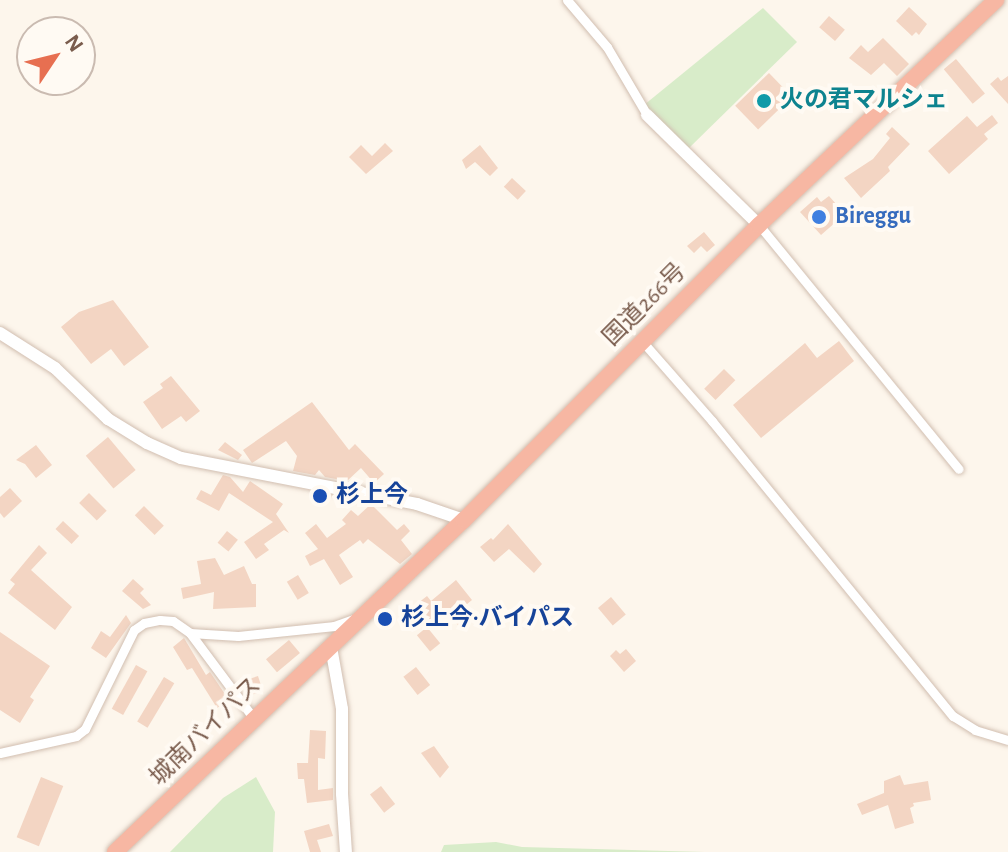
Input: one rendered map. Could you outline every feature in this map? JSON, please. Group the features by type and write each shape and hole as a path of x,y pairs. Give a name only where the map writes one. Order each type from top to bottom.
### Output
{"highway":[{"name":"国道266号","path":"331,647 464,520 759,225 996,0"},
{"name":"城南バイパス","path":"115,852 331,647"}],"street":[{"path":"567,0 607,47 647,115 759,225 959,469"},
{"path":"0,333 55,368 108,419 147,443 181,458 417,504 464,520"},
{"path":"642,341 712,421 943,705 975,730 1008,740"},
{"path":"190,633 238,636 334,626 366,614"},
{"path":"0,753 76,736 85,729 134,630 144,623 173,621 190,633 254,719"},
{"path":"331,647 342,709 346,852"}],"green space":[{"path":"763,8 797,42 688,149 644,105"},
{"path":"256,777 275,812 273,852 170,852 223,798"},
{"path":"496,842 522,847 705,852 441,852 444,845"}],"building":[{"path":"909,7 927,24 919,35 916,32 912,36 896,21"},
{"path":"829,16 845,30 835,41 819,27"},
{"path":"883,38 909,64 897,76 884,63 871,75 849,58 861,45 868,52"},
{"path":"956,59 985,93 973,104 944,69"},
{"name":"火の君マルシェ","path":"769,73 792,97 758,129 735,106"},
{"path":"1008,76 1008,104 990,84 998,77 1001,81"},
{"path":"992,115 998,123 984,134 988,139 949,174 928,151 967,116 977,127"},
{"path":"892,127 910,144 888,167 890,171 861,198 844,178 873,159 890,138 886,134"},
{"path":"385,143 393,151 366,174 349,157 361,145 372,156"},
{"path":"480,145 498,168 490,176 475,162 466,169 462,160"},
{"path":"512,178 526,191 518,200 504,187"},
{"name":"Bireggu","path":"829,196 845,214 821,235 800,212 817,197 821,202"},
{"path":"704,232 715,245 707,252 701,246 694,253 687,246"},
{"path":"113,300 149,347 124,366 111,349 91,364 61,327 79,312"},
{"path":"839,341 854,361 761,438 733,405 805,343 817,358"},
{"path":"724,369 735,380 716,400 704,389"},
{"path":"171,376 200,411 186,422 181,416 162,429 143,402 163,388 160,384"},
{"path":"312,402 349,450 355,444 384,474 374,483 361,468 347,481 325,477 319,470 315,475 293,471 297,456 286,441 252,463 243,450"},
{"path":"108,437 136,470 113,489 86,456"},
{"path":"225,442 242,455 238,460 218,450"},
{"path":"36,445 52,465 36,478 25,464 16,460"},
{"path":"223,475 230,477 243,492 250,481 283,504 276,514 289,533 284,530 264,544 269,550 256,559 244,542 273,522 229,493 219,511 196,499 201,490 211,495"},
{"path":"10,488 22,501 4,518 0,513 0,497"},
{"path":"89,493 107,511 97,521 79,503"},
{"path":"371,504 397,530 404,524 410,531 401,540 412,554 400,564 368,539 363,544 360,540 339,555 353,577 340,585 324,559 310,566 305,556 318,549 305,533 316,524 327,538 346,524 342,520 351,510 358,516"},
{"path":"144,506 164,526 155,535 135,515"},
{"path":"63,521 79,536 72,544 55,529"},
{"path":"508,524 542,564 534,573 509,549 494,562 480,547 491,538 493,540"},
{"path":"227,531 238,540 228,551 218,543"},
{"path":"39,545 47,553 31,570 72,607 55,630 8,593 15,584 10,580"},
{"path":"215,558 224,575 244,566 252,584 256,584 256,607 213,609 214,592 183,599 181,588 201,584 197,561"},
{"path":"298,575 309,593 298,600 287,582"},
{"path":"133,579 144,589 140,593 151,605 143,609 122,591"},
{"path":"456,580 472,600 461,609 468,616 458,625 444,609 426,623 413,607 427,596 431,601"},
{"path":"611,597 626,615 613,626 598,608"},
{"path":"126,615 131,623 106,658 91,648 101,631 110,637"},
{"path":"427,627 440,643 430,652 417,635"},
{"path":"0,632 50,666 30,697 34,700 20,723 0,710"},
{"path":"184,638 206,675 210,672 229,700 217,708 192,668 187,670 173,647"},
{"path":"289,640 300,653 277,672 266,659"},
{"path":"626,649 636,661 624,672 610,656 616,650 620,654"},
{"path":"136,665 147,671 123,715 112,709"},
{"path":"416,667 430,685 418,695 403,677"},
{"path":"258,676 263,691 248,696 243,681"},
{"path":"164,677 174,683 148,728 137,722"},
{"path":"310,730 326,731 325,759 318,758 318,790 333,788 333,800 307,803 304,779 298,779 297,763 308,763"},
{"path":"434,746 449,767 440,778 421,753"},
{"path":"900,775 904,785 928,781 931,800 913,803 914,806 910,808 914,823 895,829 888,805 862,815 857,804 884,793 884,781"},
{"path":"41,777 63,786 39,846 17,837"},
{"path":"381,786 395,804 384,813 370,795"},
{"path":"329,824 333,836 317,840 321,852 310,852 304,831"}],"place":[{"name":"火の君マルシェ","path":"764,101"},
{"name":"Bireggu","path":"819,217"},
{"name":"杉上今","path":"320,496"},
{"name":"杉上今·バイパス","path":"385,619"}]}
